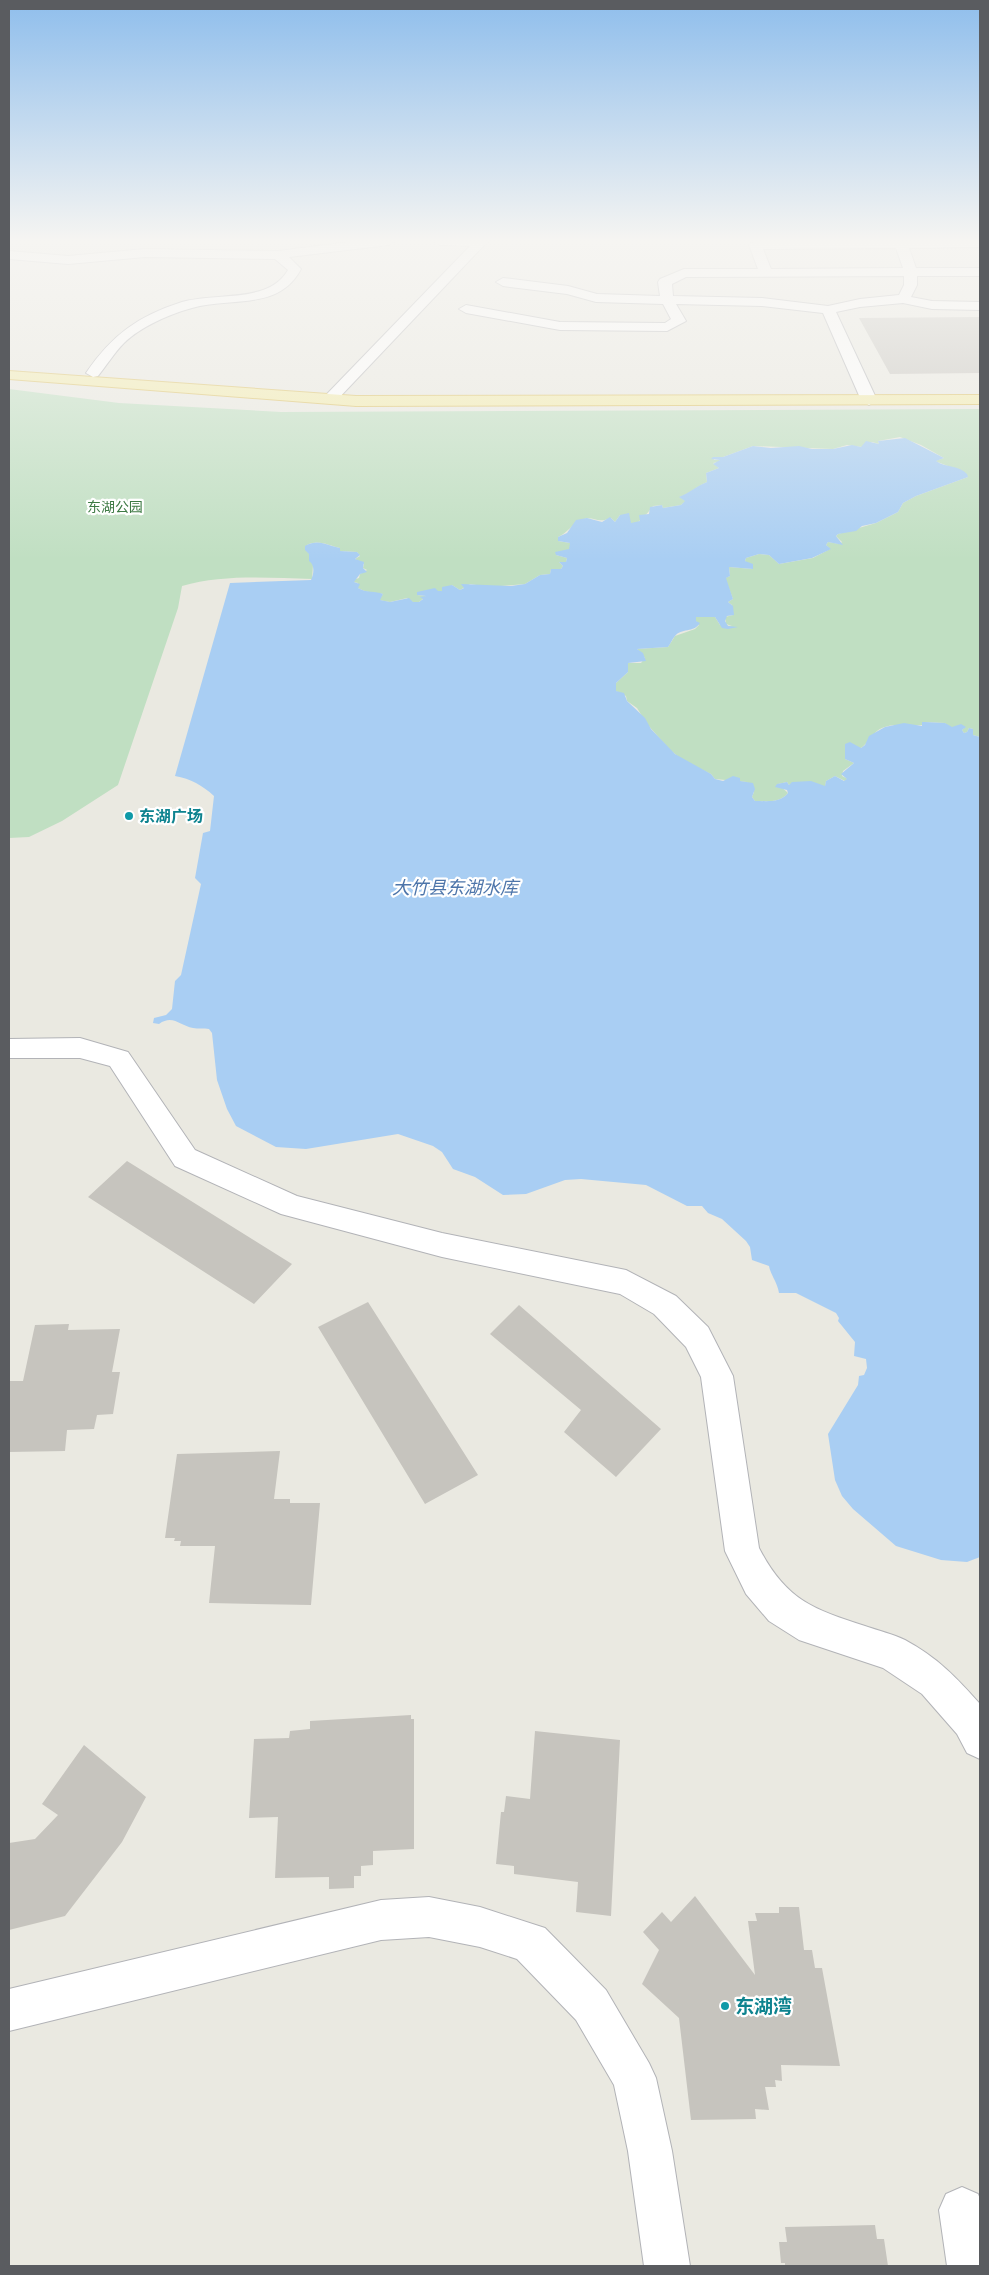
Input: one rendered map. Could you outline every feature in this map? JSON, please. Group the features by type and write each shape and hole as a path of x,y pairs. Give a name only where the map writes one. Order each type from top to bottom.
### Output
{"main road":[{"path":"9,367 334,395"},
{"path":"9,375 459,402 867,397 980,393"},
{"path":"867,397 980,400"}],"street":[{"path":"93,373 116,347"},
{"path":"334,395 380,347"},
{"path":"845,347 867,397"},
{"path":"9,1049 80,1048 119,1059 185,1158 291,1206 442,1244 626,1283 665,1305 697,1337 717,1376 742,1552 758,1582 782,1608 812,1627 892,1653 935,1681 970,1721 980,1740"},
{"path":"9,2010 381,1920 428,1917 480,1927 530,1943 591,2005 634,2078 650,2151 667,2266"},
{"path":"962,2210 970,2266"}],"green space":[{"name":"东湖公园","path":"9,389 119,403 281,412 980,409 980,737 973,735 973,729 969,728 964,733 962,730 965,727 948,727 945,723 925,722 922,725 887,726 877,731 861,748 845,747 845,759 854,763 843,771 842,776 848,779 845,781 835,776 826,781 825,787 802,782 789,785 787,782 778,784 788,793 785,796 773,801 755,801 752,797 754,792 747,782 715,779 711,774 684,761 670,750 647,724 637,708 627,701 626,696 616,691 616,683 628,672 628,663 641,663 645,658 637,649 668,647 675,636 695,629 699,625 696,617 715,617 720,625 732,626 726,624 725,617 733,615 732,605 728,602 733,599 725,578 730,576 729,567 753,569 745,561 746,558 759,554 769,555 779,564 813,558 830,549 826,545 828,542 840,544 842,542 836,536 838,534 876,523 898,512 903,503 916,496 968,477 953,468 935,461 944,458 921,445 900,437 878,441 879,444 872,442 862,447 847,445 833,449 753,446 723,457 713,457 714,460 720,460 713,463 719,468 706,473 707,482 680,497 686,501 681,505 663,508 662,505 653,506 637,523 631,523 620,515 615,522 611,518 602,520 587,518 573,525 558,537 558,541 570,543 570,549 556,555 567,558 566,562 559,562 563,566 561,569 551,569 550,574 540,575 525,584 489,587 470,584 460,590 452,585 442,591 417,592 417,595 426,596 419,602 414,603 407,598 390,602 379,600 383,594 361,590 358,588 358,583 353,580 359,578 360,574 367,570 363,568 364,564 355,559 360,556 357,552 340,551 340,548 311,543 307,545 313,565 312,579 230,578 182,586 178,608 118,785 62,821 29,837 9,838"}],"water":[{"name":"大竹县东湖水库","path":"905,438 944,458 936,461 964,471 968,477 916,496 903,503 898,512 876,523 862,526 856,531 838,534 836,536 843,545 828,542 826,545 831,549 812,558 779,564 769,555 759,554 746,558 745,561 753,564 753,569 729,567 730,576 726,578 733,599 728,602 733,606 734,615 727,616 725,621 728,626 738,627 722,628 715,617 696,617 696,621 700,623 694,628 678,634 673,638 668,647 637,649 643,653 646,661 628,663 628,672 616,683 616,691 624,693 627,701 645,718 651,729 675,754 711,774 715,779 723,781 733,776 740,778 740,781 753,783 755,789 752,797 755,801 773,801 785,796 788,793 787,790 775,787 777,784 787,782 789,785 792,782 811,781 825,786 826,781 835,776 844,781 847,779 841,774 854,763 845,759 845,744 850,742 861,748 865,745 869,736 885,727 904,723 922,726 922,722 945,723 952,727 961,724 966,727 962,730 964,733 969,728 973,729 973,735 980,737 980,1557 967,1562 941,1560 896,1546 853,1509 842,1496 835,1480 828,1434 858,1385 859,1376 864,1375 867,1368 866,1359 854,1356 855,1342 838,1321 839,1318 836,1313 796,1293 779,1293 769,1266 752,1260 750,1247 746,1241 722,1219 708,1213 702,1206 687,1206 646,1185 581,1179 565,1180 526,1194 503,1195 475,1177 453,1169 442,1152 433,1146 398,1134 306,1149 276,1147 236,1126 227,1109 217,1080 212,1033 209,1029 188,1027 172,1020 159,1024 153,1023 154,1018 166,1015 172,1009 175,981 181,975 201,884 195,878 203,833 210,831 214,796 196,783 175,776 230,583 311,580 313,567 309,561 309,554 305,550 305,546 323,543 340,548 340,551 357,552 360,555 355,559 364,562 363,568 367,572 360,574 354,582 360,584 358,588 361,590 383,594 380,600 390,602 409,598 413,602 419,602 423,599 420,597 426,596 417,595 417,592 435,588 438,591 442,591 442,587 452,585 460,590 464,588 461,584 511,586 525,584 540,575 550,574 551,569 561,569 563,566 559,562 566,562 567,558 556,555 555,552 569,549 570,543 558,541 558,537 567,533 576,520 587,518 602,522 610,517 615,522 620,515 629,513 631,523 640,521 639,515 649,514 650,507 662,505 663,508 681,505 685,501 679,497 707,482 706,473 719,468 713,464 720,460 711,459 713,457 723,457 753,446 771,448 799,446 812,449 833,449 852,445 861,447 866,441 879,444 878,441"}],"building":[{"path":"875,347 980,347 980,373 890,374"},
{"path":"127,1161 292,1264 254,1304 88,1197"},
{"path":"368,1302 478,1475 425,1504 318,1327"},
{"path":"519,1305 661,1429 616,1477 564,1432 581,1410 490,1334"},
{"path":"69,1324 68,1330 120,1329 112,1372 120,1372 113,1414 97,1415 94,1429 67,1430 65,1451 9,1452 9,1381 23,1381 35,1325"},
{"path":"280,1451 274,1499 290,1499 290,1503 320,1503 311,1605 209,1603 215,1546 180,1546 181,1541 174,1541 175,1538 165,1538 177,1454"},
{"path":"411,1715 411,1719 414,1719 414,1849 373,1851 373,1865 361,1866 361,1876 354,1876 354,1888 329,1889 329,1877 275,1878 278,1817 249,1818 254,1739 289,1738 290,1731 310,1729 310,1721"},
{"path":"535,1731 620,1740 611,1916 576,1912 578,1882 514,1874 514,1866 496,1864 501,1812 504,1812 506,1796 530,1799"},
{"path":"84,1745 146,1797 122,1842 65,1916 9,1930 9,1843 35,1839 58,1815 42,1804"},
{"name":"东湖湾","path":"695,1896 755,1975 748,1921 757,1921 755,1913 779,1913 779,1907 799,1907 804,1950 812,1950 815,1968 822,1968 840,2066 781,2065 782,2081 775,2080 776,2087 765,2087 769,2110 755,2109 756,2119 691,2120 679,2018 642,1984 659,1950 643,1932 662,1912 671,1922"},
{"path":"875,2225 877,2239 884,2239 888,2266 785,2266 785,2263 781,2263 779,2242 787,2242 785,2227"}],"place":[{"name":"东湖广场","path":"129,816"},
{"name":"东湖湾","path":"725,2006"}]}
